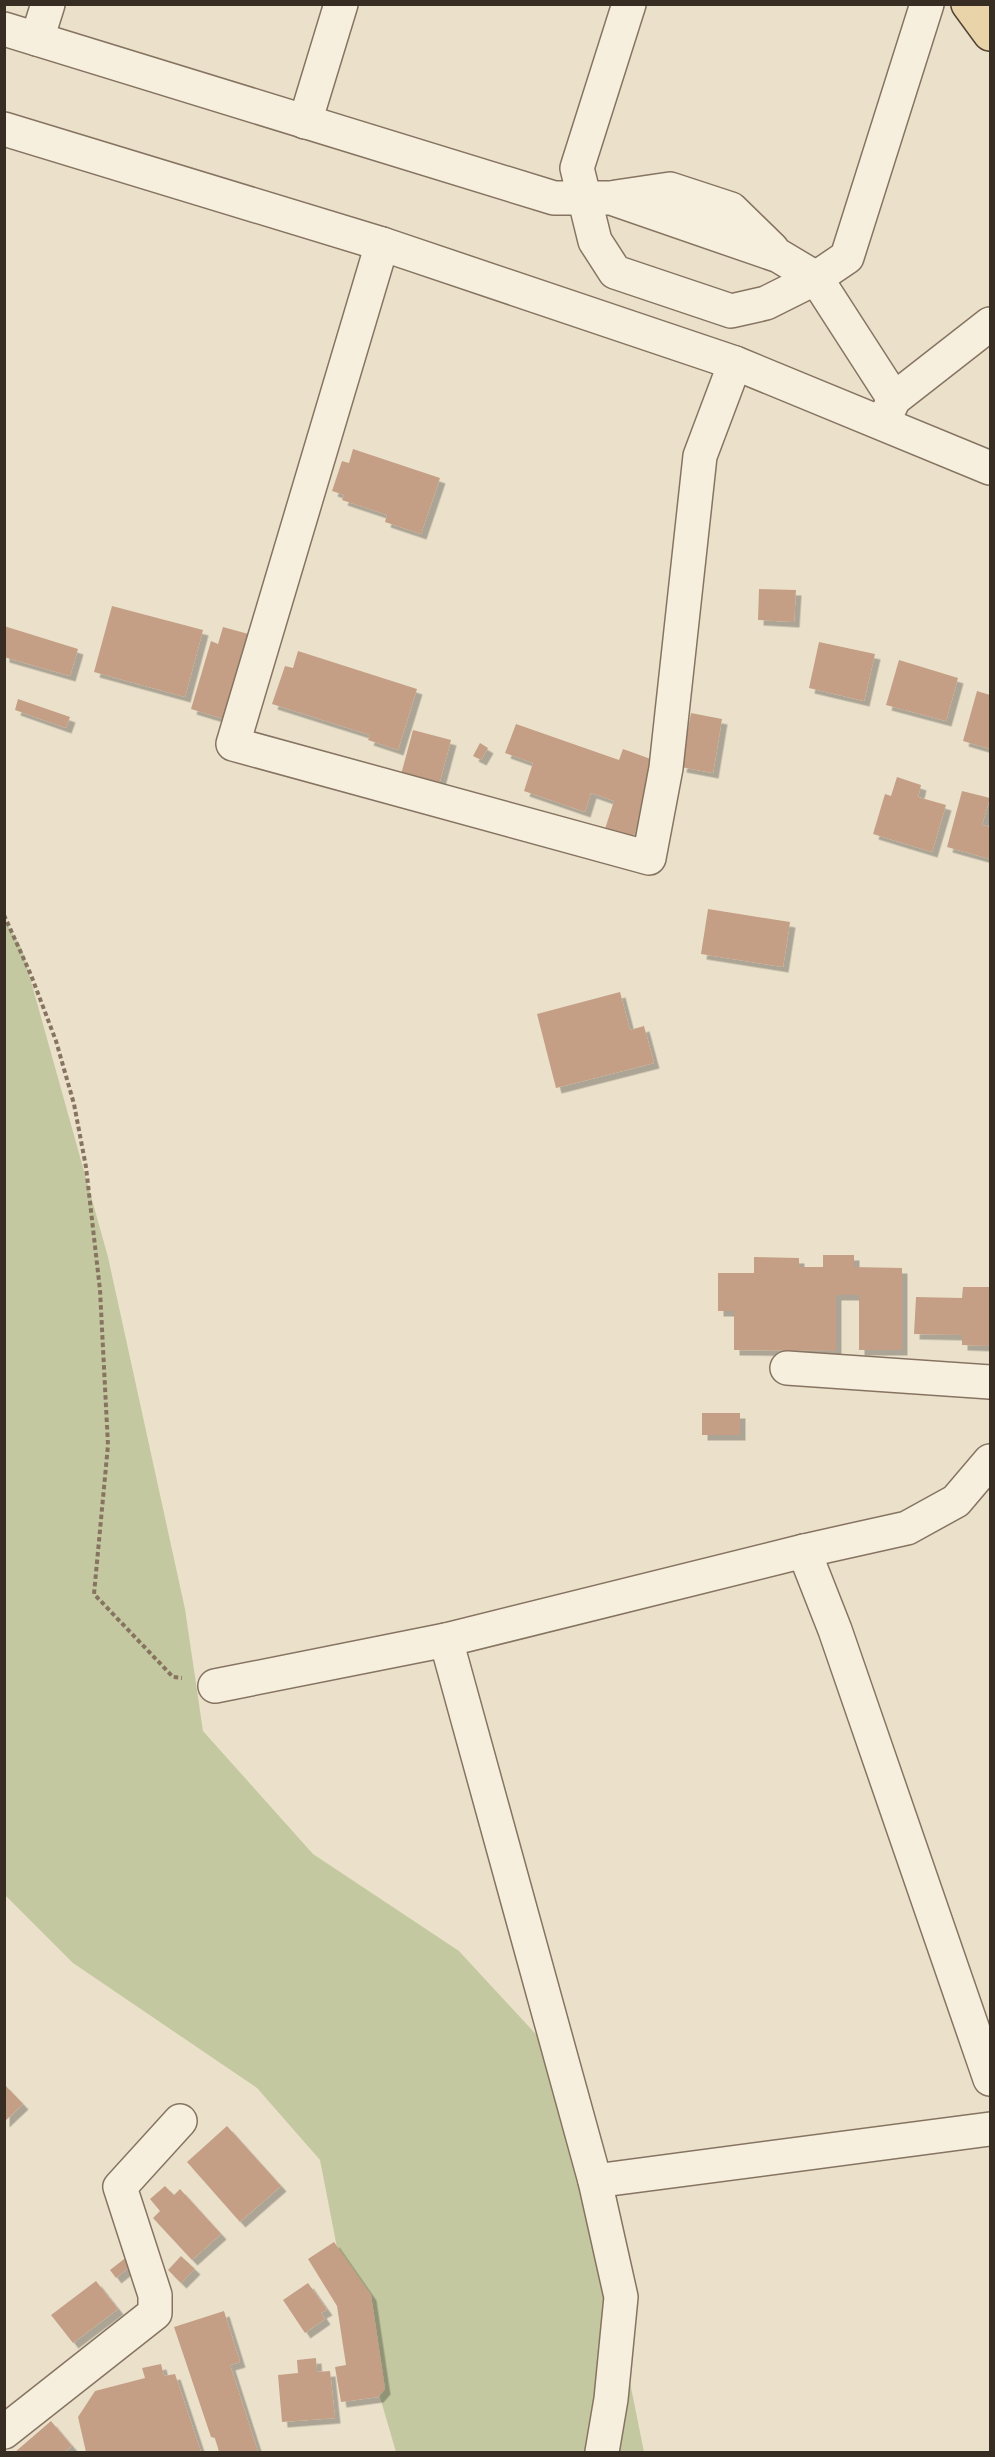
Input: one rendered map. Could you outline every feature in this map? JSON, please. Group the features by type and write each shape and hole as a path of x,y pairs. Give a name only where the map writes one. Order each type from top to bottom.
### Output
{"main road":[{"path":"968,4 990,34"}],"street":[{"path":"37,39 48,4"},
{"path":"305,122 340,4"},
{"path":"629,4 577,168 598,198 595,241 615,273 730,311 766,303 816,278 847,257 927,4"},
{"path":"4,29 554,198 598,198 670,189 731,209 778,256 816,278 888,412"},
{"path":"4,129 382,244 888,412 990,468"},
{"path":"382,244 232,744 649,858 666,768 700,456 735,363"},
{"path":"888,412 990,324"},
{"path":"787,1368 990,1382"},
{"path":"215,1686 446,1640 804,1551 907,1528 956,1501 990,1461"},
{"path":"804,1551 835,1630 990,2079"},
{"path":"446,1640 595,2181 621,2297 611,2399 602,2452"},
{"path":"4,2432 155,2313 155,2295 120,2187 180,2121"},
{"path":"595,2181 990,2129"}],"path":[{"path":"4,915 31,975 56,1041 74,1104 86,1167 100,1290 108,1445 94,1594 173,1677 215,1686"}],"green space":[{"path":"4,919 22,949 108,1257 185,1609 203,1731 313,1854 459,1951 581,2083 603,2248 644,2452 396,2452 338,2253 320,2160 257,2088 73,1963 5,1895"}],"building":[{"path":"353,449 440,478 421,534 385,522 387,515 342,500 344,495 332,491 342,461 349,463"},
{"path":"759,589 796,590 794,622 758,620"},
{"path":"112,606 203,630 185,697 94,672"},
{"path":"4,626 78,649 70,676 4,657"},
{"path":"223,627 252,635 227,720 191,709 211,641 218,644"},
{"path":"819,642 875,654 864,701 809,688"},
{"path":"298,651 417,689 398,750 368,740 370,735 272,704 285,666 293,668"},
{"path":"899,660 958,678 946,721 886,705"},
{"path":"977,691 990,695 990,749 963,741"},
{"path":"18,699 70,717 66,728 15,710"},
{"path":"691,713 722,719 713,773 681,767"},
{"path":"516,724 619,760 623,749 659,762 633,838 605,829 614,801 591,793 585,812 524,791 533,763 505,753"},
{"path":"413,730 451,740 437,792 399,782"},
{"path":"480,743 488,748 481,760 473,756"},
{"path":"897,777 921,785 918,797 946,805 932,852 873,834 885,794 891,796"},
{"path":"962,791 990,798 982,825 990,827 990,859 947,847"},
{"path":"708,909 790,922 783,967 701,954"},
{"path":"620,992 630,1030 644,1026 654,1063 556,1088 537,1014"},
{"path":"823,1255 854,1255 854,1267 902,1268 902,1350 859,1350 859,1295 836,1295 836,1351 734,1350 734,1311 718,1311 718,1273 754,1273 754,1257 799,1258 799,1267 823,1267"},
{"path":"963,1287 990,1287 990,1346 962,1345 962,1335 914,1334 916,1297 962,1298"},
{"path":"702,1413 740,1413 740,1435 702,1435"},
{"path":"4,2084 23,2104 4,2122"},
{"path":"227,2126 281,2186 240,2222 187,2162"},
{"path":"165,2186 174,2195 180,2189 221,2234 192,2260 153,2218 160,2211 150,2199"},
{"path":"334,2242 371,2295 385,2389 378,2397 341,2402 335,2367 346,2365 337,2306 308,2259"},
{"path":"128,2256 133,2264 116,2278 110,2270"},
{"path":"181,2256 195,2269 181,2283 168,2270"},
{"path":"96,2281 118,2309 73,2343 51,2315"},
{"path":"308,2283 327,2310 321,2313 325,2319 305,2333 283,2300"},
{"path":"224,2311 240,2362 230,2365 258,2452 219,2452 215,2438 211,2437 174,2327"},
{"path":"316,2358 317,2372 330,2371 335,2418 282,2422 278,2375 298,2373 297,2360"},
{"path":"161,2364 164,2376 175,2374 201,2452 86,2452 78,2417 95,2391 145,2378 142,2368"},
{"path":"51,2421 72,2446 64,2452 15,2452"}]}
